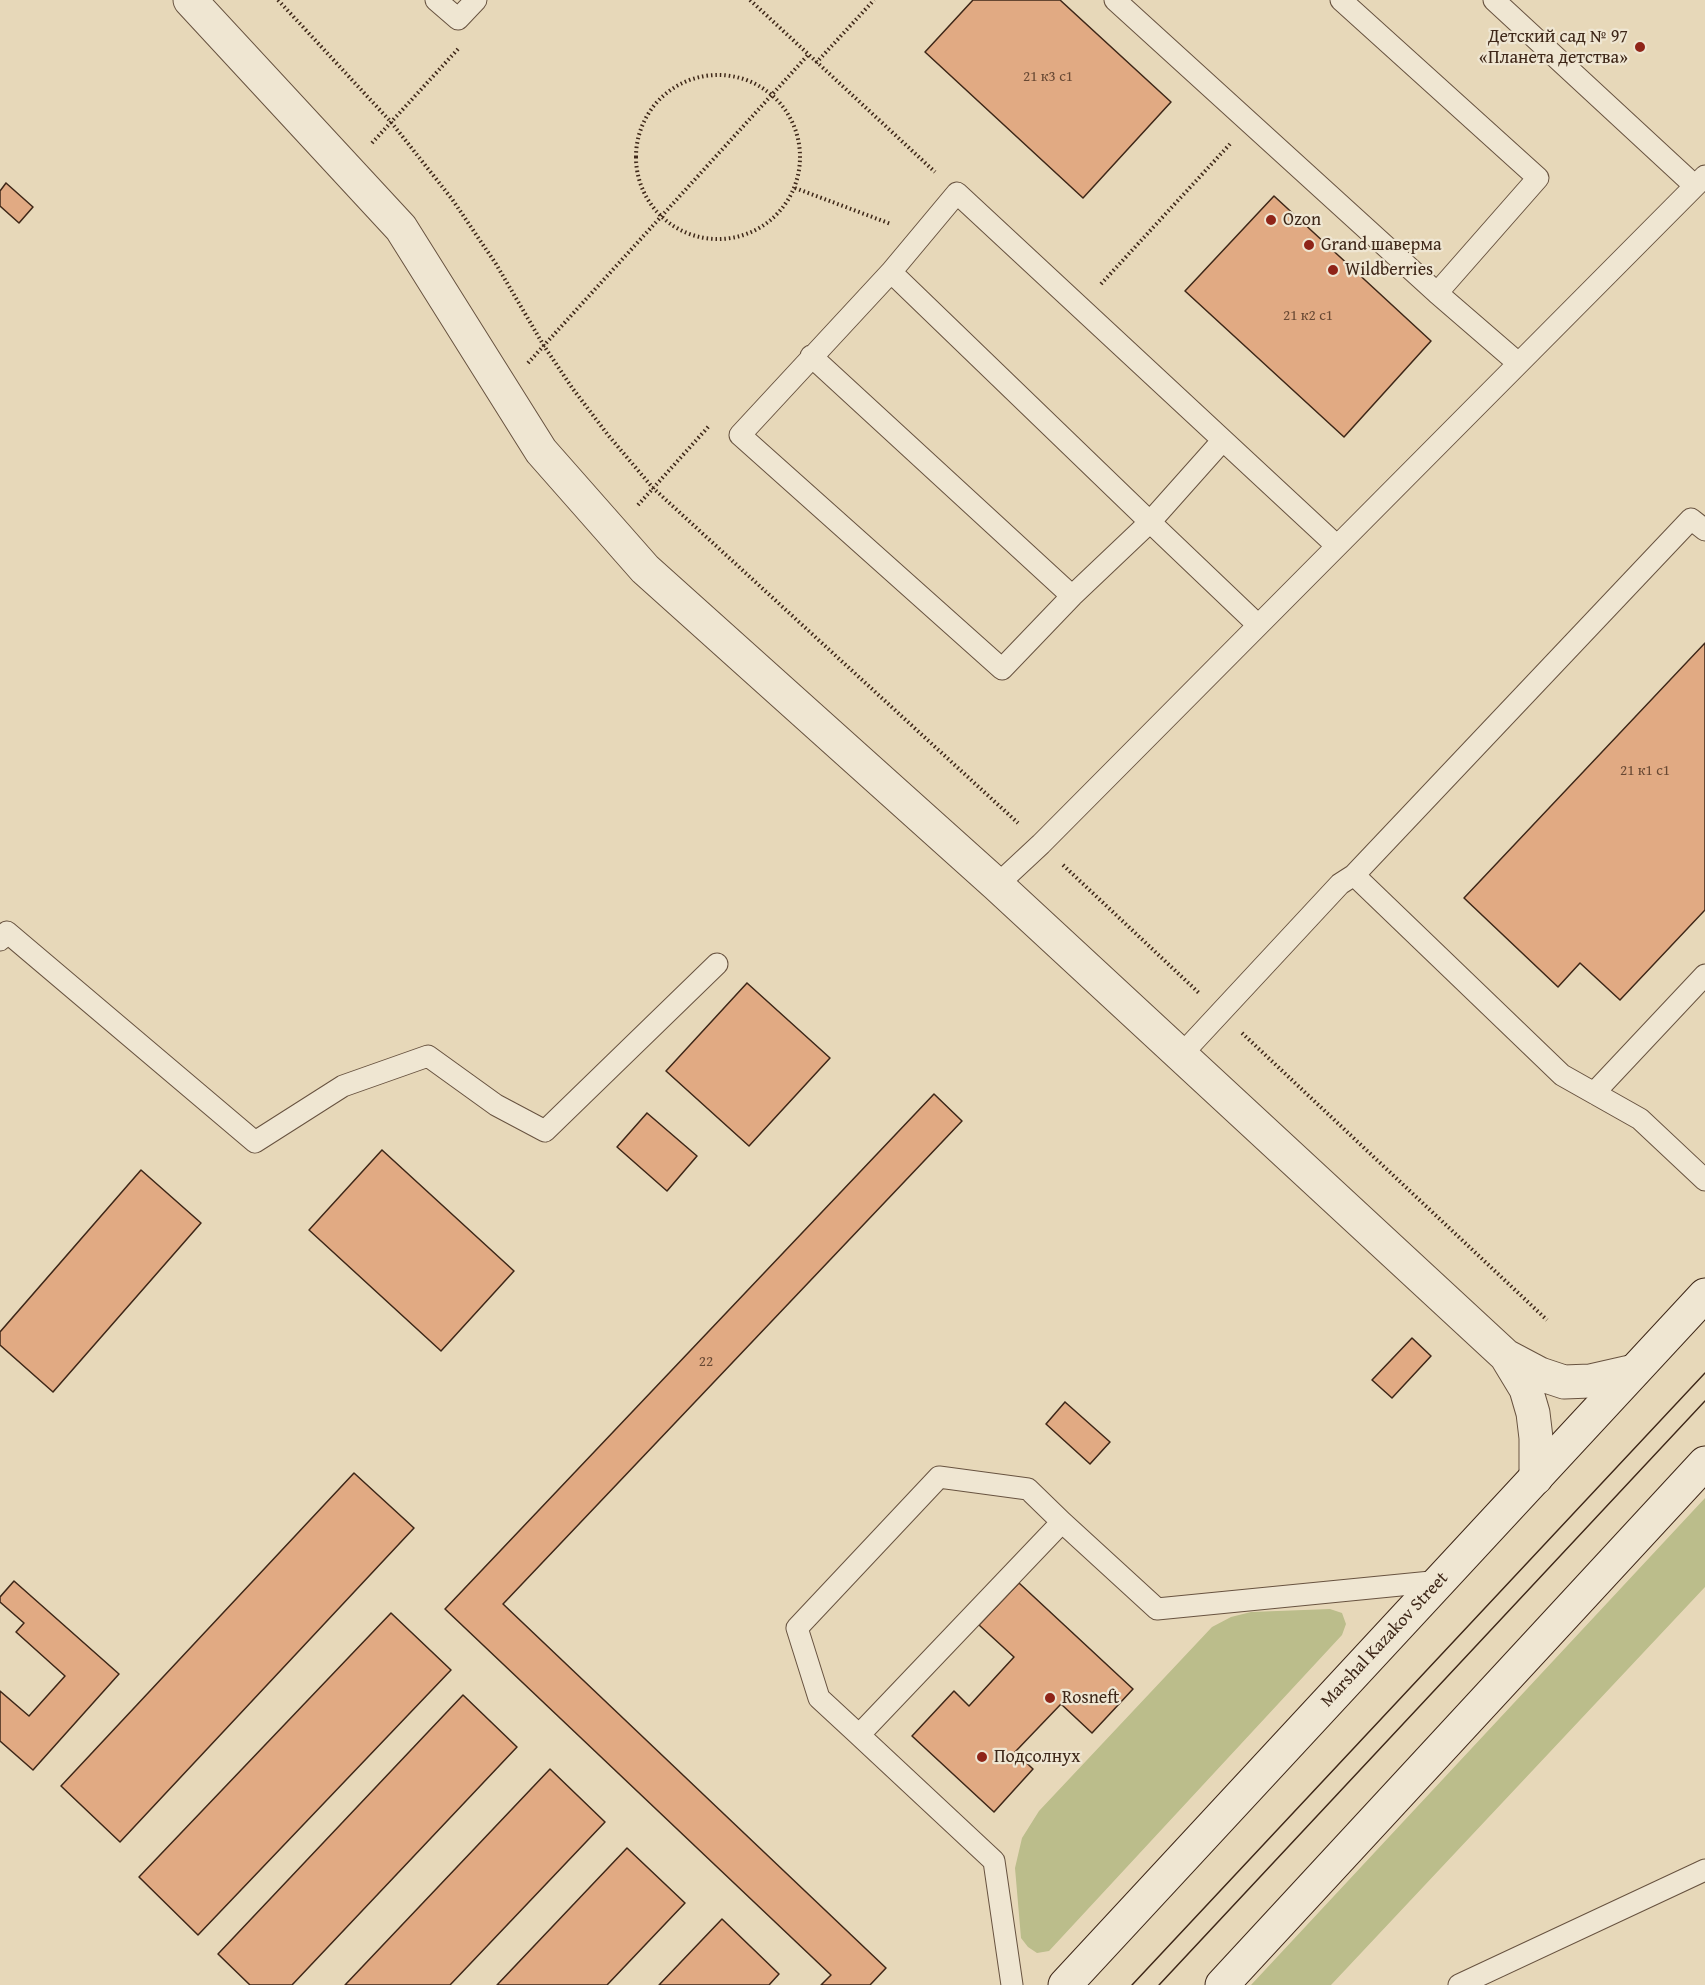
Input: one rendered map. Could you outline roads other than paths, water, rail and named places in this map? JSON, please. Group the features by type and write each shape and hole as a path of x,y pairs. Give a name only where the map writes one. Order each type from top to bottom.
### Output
{"street":[{"path":"191,0 401,228 541,451 645,569 997,885 1506,1356 1540,1374 1564,1382 1590,1381 1634,1371"},
{"name":"Marshal Kazakov Street","path":"1065,1985 1705,1295"},
{"path":"1506,1356 1526,1389 1533,1413 1536,1438 1536,1478"},
{"path":"1222,1985 1705,1463"}],"lane":[{"path":"436,0 458,20 476,0"},
{"path":"1115,0 1437,293 1518,363"},
{"path":"1341,0 1538,178 1437,293"},
{"path":"997,885 1041,844 1700,181 1494,0"},
{"path":"1223,440 1150,522 1072,596 1002,669 740,435 891,272 957,193 1081,307 1337,546"},
{"path":"891,272 1257,625"},
{"path":"811,356 1072,596"},
{"path":"1181,1055 1340,884 1354,875 1691,519 1705,530"},
{"path":"1354,875 1562,1075 1640,1119 1705,1180"},
{"path":"2,933 255,1142 343,1086 428,1056 496,1105 545,1131 717,964"},
{"path":"1593,1093 1705,975"},
{"path":"1012,1985 994,1861 819,1698 796,1628 939,1477 1028,1489 1157,1608 1441,1581"},
{"path":"859,1735 1062,1522"},
{"path":"1460,1985 1705,1870"}],"tram line":[{"path":"1132,1985 1705,1373"},
{"path":"1159,1985 1705,1401"}],"place":[{"name":"Детский сад № 97 «Планета детства»","path":"1640,47"},
{"name":"Ozon","path":"1271,220"},
{"name":"Grand шаверма","path":"1309,245"},
{"name":"Wildberries","path":"1333,270"},
{"name":"Rosneft","path":"1050,1698"},
{"name":"Подсолнух","path":"982,1757"}]}
